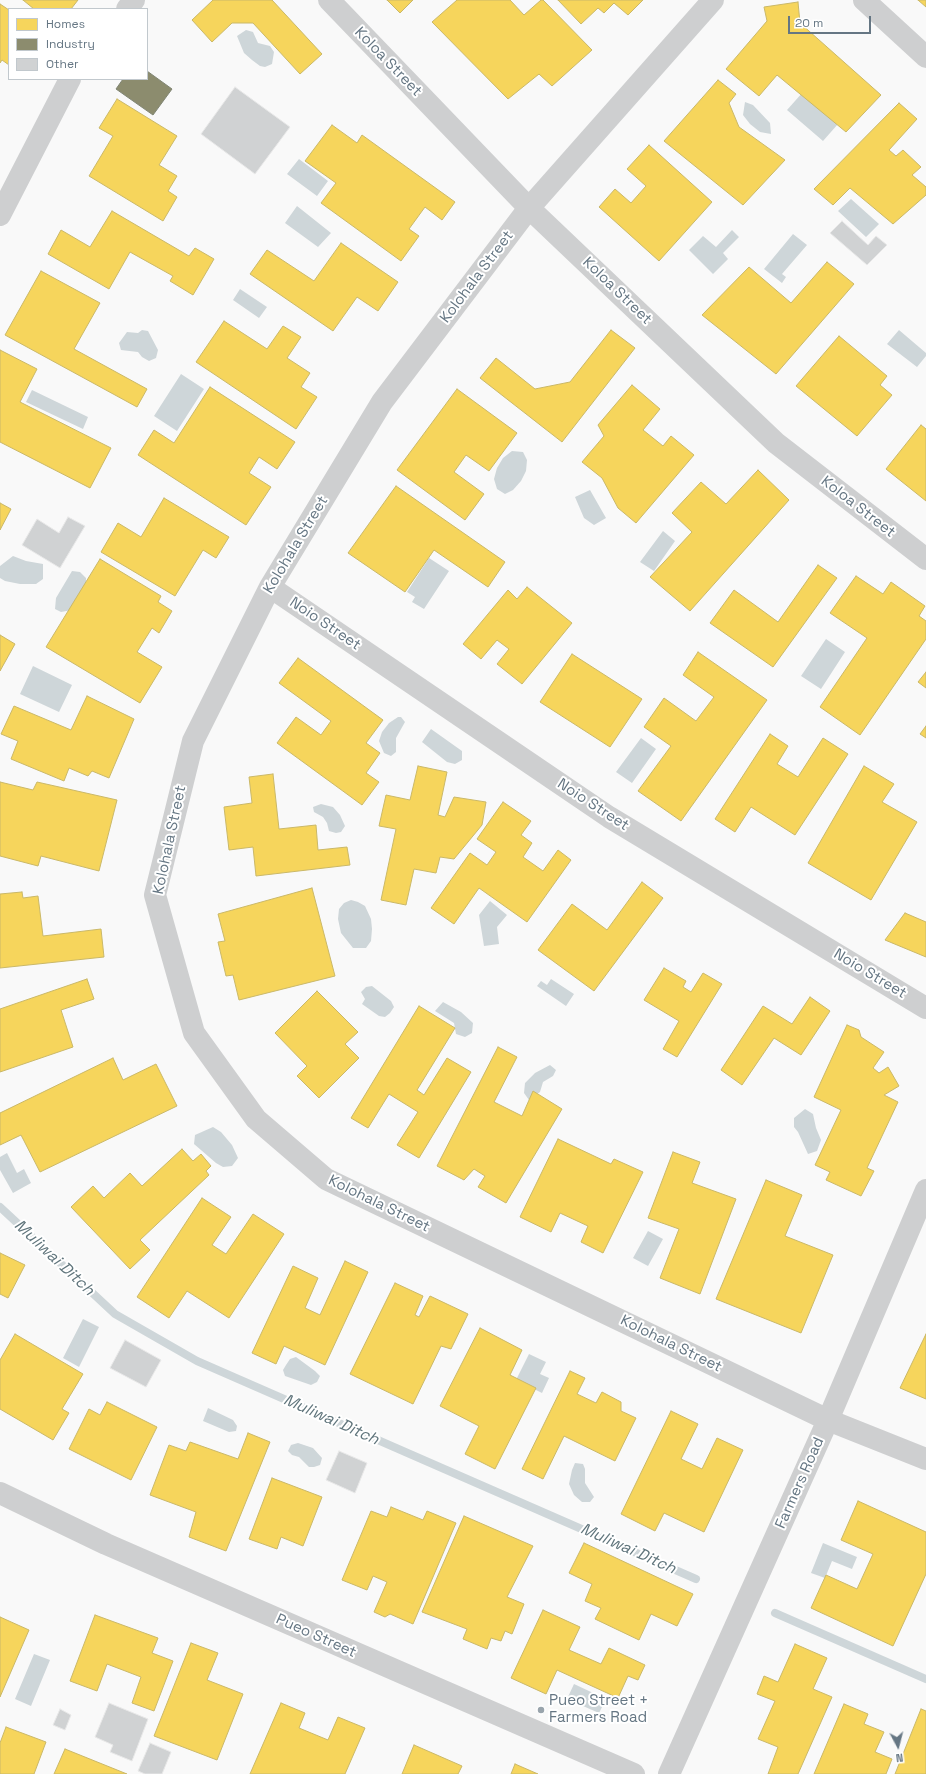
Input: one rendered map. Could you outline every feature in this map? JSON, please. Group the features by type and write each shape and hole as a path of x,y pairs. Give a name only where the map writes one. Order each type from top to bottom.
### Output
{"street":[{"path":"128,8 134,0"},
{"name":"Koloa Street","path":"329,0 529,208 776,443 926,559"},
{"name":"Kolohala Street","path":"713,0 529,208 382,402 270,587 193,742 156,895 194,1033 256,1119 326,1179 828,1420 926,1459"},
{"path":"864,0 926,57"},
{"path":"0,215 69,80"},
{"name":"Noio Street","path":"270,587 609,817 926,1008"},
{"name":"Farmers Road","path":"669,1774 828,1420 926,1190"},
{"name":"Pueo Street","path":"0,1493 106,1544 634,1774"}],"shaded area":[{"path":"246,30 253,32 258,43 270,46 274,52 272,64 265,67 260,66 244,53 237,36"},
{"path":"803,92 838,124 823,141 787,110"},
{"path":"745,102 753,105 770,123 771,134 760,132 750,124 743,115"},
{"path":"299,159 328,181 317,196 287,174"},
{"path":"851,199 879,224 866,237 838,211"},
{"path":"297,206 331,233 318,247 285,223"},
{"path":"732,230 739,237 723,253 728,259 713,274 689,250 703,236 716,247"},
{"path":"793,234 807,245 782,274 786,277 782,283 764,269"},
{"path":"240,289 267,307 259,318 233,300"},
{"path":"142,330 148,331 158,350 156,358 149,361 142,357 138,352 121,350 119,343 127,332 138,333"},
{"path":"899,330 926,353 926,356 917,367 887,344"},
{"path":"181,374 204,389 177,431 154,416"},
{"path":"32,390 88,417 83,429 26,402"},
{"path":"512,451 523,452 527,460 526,471 521,481 513,490 505,494 497,489 494,479 497,468 503,458"},
{"path":"590,490 606,518 594,525 584,518 575,497"},
{"path":"663,531 675,541 654,571 640,562"},
{"path":"13,556 26,561 43,564 43,579 36,584 20,584 5,581 0,578 0,566"},
{"path":"429,558 449,571 424,609 412,602 415,597 407,592"},
{"path":"72,571 80,572 86,578 86,583 72,610 61,612 55,609 56,598"},
{"path":"826,639 845,652 821,689 801,676"},
{"path":"33,666 72,685 59,712 20,694"},
{"path":"398,717 401,717 405,722 396,738 396,752 391,756 384,753 379,741 382,732 389,723"},
{"path":"431,729 462,751 462,760 455,764 447,762 422,742"},
{"path":"641,738 656,749 632,783 616,772"},
{"path":"321,804 333,807 340,815 345,826 341,832 336,833 329,831 327,823 323,817 314,812 313,807"},
{"path":"351,900 365,906 371,919 371,941 366,948 353,948 341,933 338,919 339,909 344,903"},
{"path":"490,901 507,915 497,927 499,944 484,946 479,915"},
{"path":"551,979 574,994 566,1006 537,986 541,981 547,985"},
{"path":"372,986 391,1001 394,1007 385,1017 379,1016 362,1004 365,999 361,992 366,987"},
{"path":"443,1002 461,1012 473,1023 472,1033 465,1037 456,1034 454,1023 435,1011"},
{"path":"550,1065 556,1070 553,1076 543,1082 540,1092 529,1100 524,1093 525,1083 535,1073"},
{"path":"805,1109 813,1114 816,1128 821,1140 817,1151 808,1154 798,1132 794,1127 794,1118"},
{"path":"213,1127 221,1132 232,1145 238,1158 232,1166 223,1167 216,1163 194,1144 195,1135"},
{"path":"7,1153 17,1173 24,1169 31,1183 13,1193 0,1170 0,1157"},
{"path":"648,1231 663,1239 648,1266 633,1258"},
{"path":"83,1319 99,1327 79,1367 63,1358"},
{"path":"529,1354 546,1362 540,1374 549,1378 542,1393 516,1380"},
{"path":"296,1357 320,1376 317,1382 311,1385 285,1376 283,1370 290,1359"},
{"path":"208,1408 233,1420 237,1426 236,1431 229,1432 203,1421"},
{"path":"298,1443 313,1448 322,1458 320,1465 309,1467 299,1457 292,1455 288,1451 291,1445"},
{"path":"575,1463 583,1464 585,1469 585,1483 594,1497 590,1502 582,1502 574,1495 569,1484"},
{"path":"823,1543 857,1557 852,1569 832,1561 825,1578 811,1573"},
{"path":"34,1654 50,1660 31,1706 15,1699"},
{"path":"574,1684 606,1699 599,1713 567,1699"}],"building: Homes":[{"path":"23,0 78,0 72,8 33,8"},
{"path":"213,0 272,0 322,54 300,74 253,23 232,23 212,42 192,20"},
{"path":"387,0 413,0 400,13"},
{"path":"457,0 510,0 524,15 541,0 543,0 592,50 552,86 539,74 508,99 432,22"},
{"path":"558,0 643,0 628,15 614,3 604,13 598,8 581,24"},
{"path":"918,0 926,0 926,7"},
{"path":"798,2 800,23 881,95 846,132 777,75 759,96 726,69 767,21 764,7"},
{"path":"0,4 8,9 8,64 2,60 0,63"},
{"path":"718,80 736,94 729,103 739,127 785,160 743,205 664,141"},
{"path":"117,99 177,136 159,165 177,176 168,191 177,197 163,221 89,176 113,136 99,128"},
{"path":"899,103 917,119 889,150 896,156 903,150 921,167 912,175 926,187 926,195 893,224 850,188 833,205 814,189"},
{"path":"332,125 357,143 362,135 455,202 442,220 425,207 409,229 419,236 401,261 321,203 336,183 305,161"},
{"path":"649,145 712,202 659,261 599,207 615,189 631,203 646,186 627,169"},
{"path":"112,211 189,256 195,248 214,259 193,295 170,281 173,276 130,252 109,289 48,254 61,230 90,247"},
{"path":"341,243 398,282 378,311 357,297 333,331 250,274 267,250 314,281"},
{"path":"827,262 854,284 776,374 702,315 749,267 791,303"},
{"path":"41,271 100,303 74,349 147,389 137,407 5,335"},
{"path":"224,321 267,349 283,326 301,337 287,358 310,373 301,387 317,397 296,429 196,362"},
{"path":"611,330 635,348 562,442 480,378 496,358 535,389 570,382"},
{"path":"839,336 887,376 880,385 892,395 857,436 796,386"},
{"path":"0,350 37,369 20,402 111,448 90,488 0,442"},
{"path":"632,385 660,409 643,430 663,446 671,436 694,455 636,523 618,508 602,478 582,462 604,436 598,425"},
{"path":"210,387 295,442 277,469 259,457 249,473 271,487 246,525 138,455 154,430 174,443"},
{"path":"457,389 517,433 489,471 466,455 454,472 484,494 465,520 397,470"},
{"path":"921,425 926,429 926,501 886,469"},
{"path":"758,470 789,500 690,611 650,577 692,532 672,513 701,482 726,504"},
{"path":"396,486 505,562 488,587 434,550 405,592 348,553"},
{"path":"164,498 229,537 216,558 203,550 175,596 101,552 118,523 141,537"},
{"path":"0,503 11,509 0,530"},
{"path":"100,559 161,596 158,602 172,611 159,633 152,628 137,652 162,667 140,703 46,647"},
{"path":"818,565 837,578 773,667 710,623 734,590 778,622"},
{"path":"856,576 883,594 891,582 925,606 919,616 926,621 926,639 860,735 820,707 867,638 830,613"},
{"path":"527,587 572,623 522,684 497,664 509,649 497,640 481,659 463,644 508,590 517,599"},
{"path":"0,635 15,644 0,671"},
{"path":"698,652 767,700 681,821 638,791 671,746 644,727 664,698 696,721 714,697 683,675"},
{"path":"572,654 642,699 610,747 540,702"},
{"path":"298,658 383,720 366,743 380,753 366,773 379,782 362,805 277,743 296,717 321,735 331,721 279,683"},
{"path":"926,672 926,688 918,682"},
{"path":"87,696 134,719 109,778 92,771 88,776 69,768 64,781 11,759 18,741 1,734 14,706 71,730"},
{"path":"926,726 926,738 920,734"},
{"path":"770,734 788,746 777,764 798,777 823,738 848,754 795,835 751,807 735,832 715,819"},
{"path":"418,766 447,772 438,815 445,817 454,797 486,802 482,825 454,859 440,857 436,873 414,869 406,905 381,900 396,829 379,826 386,795 410,800"},
{"path":"864,766 894,784 882,802 917,822 871,900 808,863"},
{"path":"273,774 279,829 316,825 318,850 347,847 350,865 256,876 253,847 229,850 224,807 252,803 249,777"},
{"path":"0,782 33,790 37,782 117,800 99,871 41,856 38,866 0,856"},
{"path":"503,802 531,821 521,835 532,843 523,857 543,871 558,850 571,860 527,922 479,888 454,924 431,908 470,853 487,865 496,852 477,839"},
{"path":"642,882 663,898 594,991 538,950 572,904 607,930"},
{"path":"312,888 335,976 239,1000 233,975 226,976 218,942 225,941 218,914"},
{"path":"22,892 23,898 38,896 43,936 101,929 104,957 0,968 0,894"},
{"path":"905,913 926,922 926,957 885,940"},
{"path":"664,968 686,981 683,987 691,992 703,973 722,984 677,1057 663,1049 679,1021 644,1000"},
{"path":"87,979 94,999 61,1010 73,1047 0,1072 0,1009"},
{"path":"317,991 358,1032 345,1044 359,1058 319,1098 297,1076 307,1066 275,1033"},
{"path":"810,997 830,1011 801,1055 774,1038 742,1085 721,1070 763,1006 792,1024"},
{"path":"419,1006 455,1028 417,1090 424,1095 447,1058 471,1072 419,1158 397,1145 418,1112 389,1094 368,1128 351,1118"},
{"path":"847,1025 859,1030 861,1037 884,1052 873,1068 879,1073 888,1067 899,1086 884,1095 898,1102 867,1168 874,1171 861,1196 826,1180 830,1172 815,1165 841,1110 814,1097"},
{"path":"498,1047 517,1057 494,1102 522,1116 533,1091 562,1109 506,1203 478,1187 485,1176 474,1169 464,1180 437,1166"},
{"path":"113,1058 123,1080 156,1064 177,1106 40,1172 21,1135 0,1145 0,1113"},
{"path":"558,1139 611,1164 614,1159 643,1172 603,1253 581,1242 588,1226 560,1213 551,1232 520,1217"},
{"path":"182,1149 193,1161 201,1154 211,1166 206,1171 209,1175 140,1240 150,1250 130,1269 71,1207 93,1186 104,1198 130,1173 142,1186"},
{"path":"673,1152 700,1162 692,1183 736,1199 700,1294 660,1278 679,1229 648,1218"},
{"path":"766,1180 802,1195 785,1236 833,1255 801,1333 716,1299"},
{"path":"202,1198 231,1217 212,1245 226,1254 253,1214 284,1234 229,1318 187,1291 169,1318 137,1297"},
{"path":"0,1253 25,1265 8,1298 0,1294"},
{"path":"345,1261 368,1272 325,1365 284,1346 276,1364 252,1353 293,1266 318,1278 305,1308 320,1315"},
{"path":"395,1283 423,1296 415,1315 419,1317 430,1296 468,1314 451,1349 441,1346 413,1404 350,1374"},
{"path":"480,1328 522,1350 510,1375 536,1388 495,1469 465,1454 479,1426 440,1406"},
{"path":"15,1334 83,1374 62,1409 69,1413 53,1440 0,1409 0,1360"},
{"path":"926,1334 926,1399 900,1388"},
{"path":"570,1371 585,1378 577,1394 596,1403 602,1392 621,1402 621,1411 636,1418 615,1461 564,1436 543,1479 522,1469"},
{"path":"107,1402 157,1427 131,1480 69,1449 89,1409 100,1415"},
{"path":"671,1411 698,1424 681,1459 702,1469 717,1438 743,1450 704,1532 664,1513 655,1531 621,1514"},
{"path":"248,1433 270,1442 226,1551 189,1537 196,1512 150,1495 169,1445 186,1451 190,1442 238,1459"},
{"path":"272,1478 322,1497 303,1546 281,1537 277,1549 249,1539"},
{"path":"858,1501 926,1532 926,1574 893,1646 811,1608 826,1575 857,1589 873,1554 841,1540"},
{"path":"391,1507 423,1520 427,1511 456,1523 413,1624 390,1614 385,1617 374,1612 387,1582 373,1576 367,1590 342,1580 371,1511 387,1517"},
{"path":"464,1516 533,1546 507,1597 524,1604 512,1634 505,1631 501,1641 491,1638 487,1649 463,1639 467,1629 422,1612"},
{"path":"584,1543 693,1594 677,1626 651,1614 639,1640 595,1619 601,1608 585,1601 592,1584 569,1573"},
{"path":"543,1610 580,1627 569,1650 601,1664 609,1648 645,1665 638,1680 628,1676 618,1698 557,1670 546,1694 511,1678"},
{"path":"95,1615 158,1638 152,1653 173,1661 154,1711 132,1703 141,1677 107,1664 97,1691 70,1681"},
{"path":"0,1617 29,1630 0,1697"},
{"path":"191,1643 218,1653 207,1680 243,1694 217,1760 154,1736"},
{"path":"795,1644 827,1658 813,1689 832,1697 798,1774 768,1774 778,1747 758,1739 775,1701 757,1694 764,1676 778,1682"},
{"path":"281,1703 305,1713 299,1728 328,1740 338,1717 365,1728 345,1774 250,1774"},
{"path":"844,1704 868,1714 864,1724 884,1732 875,1752 892,1759 886,1774 814,1774"},
{"path":"921,1709 926,1711 926,1774 895,1774"},
{"path":"6,1727 46,1742 34,1774 0,1774 0,1743"},
{"path":"414,1745 462,1766 458,1774 402,1774"},
{"path":"65,1749 127,1774 54,1774"},
{"path":"515,1764 538,1774 511,1774"}],"building: Industry":[{"path":"148,72 172,89 153,115 116,89 122,80 148,80"}],"building: Other":[{"path":"235,87 290,127 255,174 201,134"},
{"path":"842,221 868,245 876,236 887,245 867,265 830,233"},
{"path":"68,517 85,526 60,568 22,545 37,519 59,533"},
{"path":"125,1340 161,1360 146,1387 110,1368"},
{"path":"339,1451 367,1463 355,1493 326,1480"},
{"path":"109,1703 148,1719 132,1761 110,1752 113,1745 95,1737"},
{"path":"60,1709 71,1715 65,1730 53,1725"},
{"path":"150,1743 171,1752 162,1774 145,1774 138,1771"}],"waterway":[{"name":"Muliwai Ditch","path":"0,1207 115,1314 197,1361 696,1579"},
{"name":"Muliwai Ditch","path":"775,1613 926,1679"}],"place":[{"name":"Pueo Street + Farmers Road","path":"541,1710"}]}
